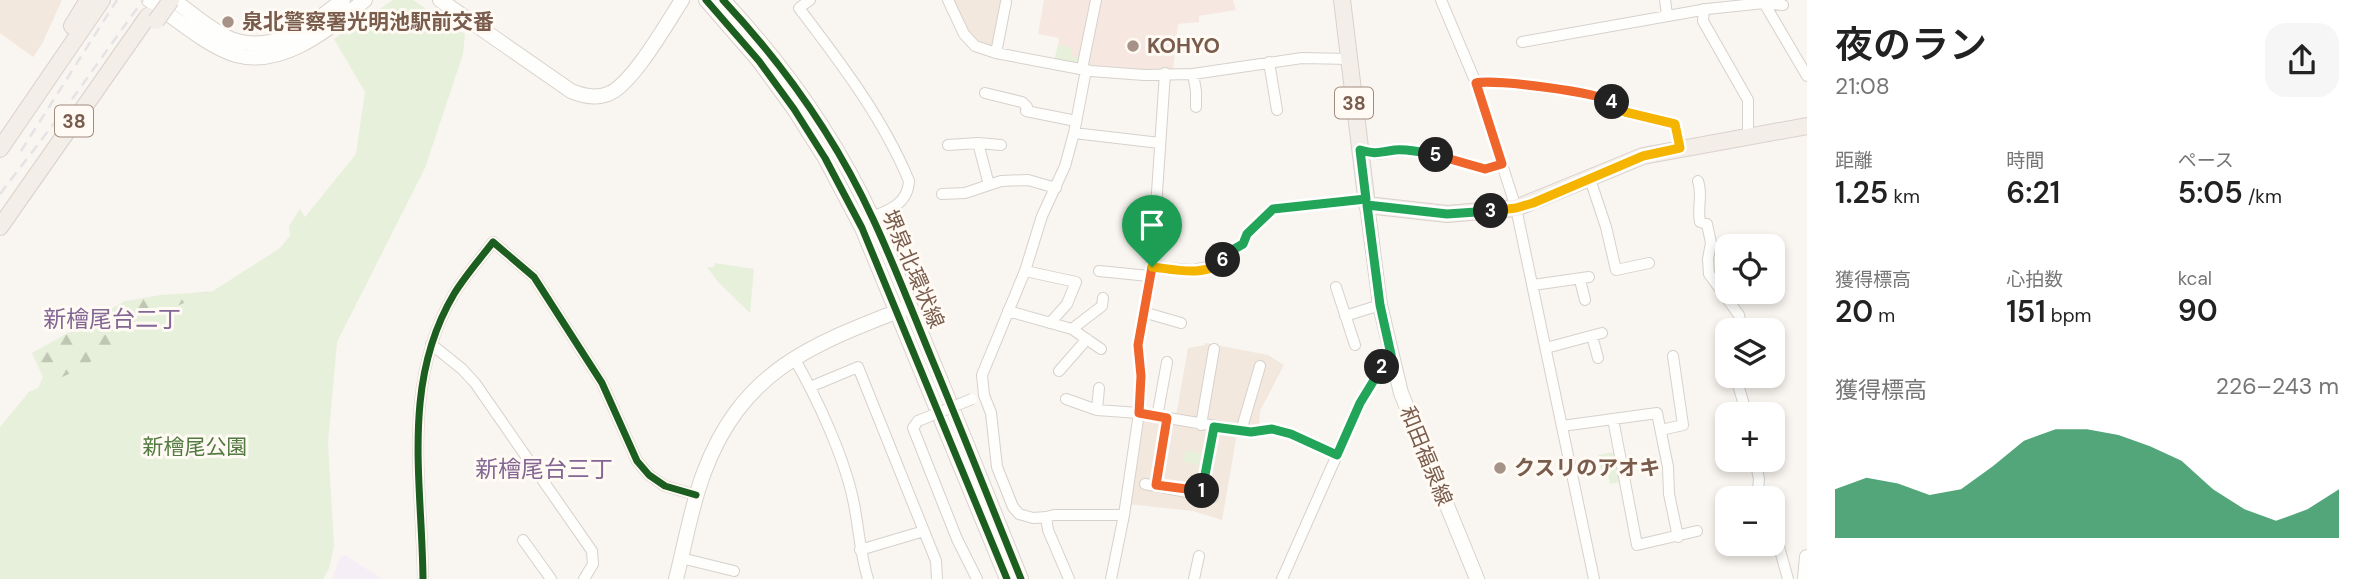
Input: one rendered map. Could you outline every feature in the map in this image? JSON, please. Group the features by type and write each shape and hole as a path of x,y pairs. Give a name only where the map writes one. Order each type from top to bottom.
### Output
{"main road":[{"path":"2,146 28,92 88,0"},
{"name":"38","path":"2,146 102,0"},
{"name":"38","path":"0,227 158,0"},
{"path":"151,12 172,0 229,38 250,44 270,44 289,37 343,0"},
{"path":"151,12 234,55 270,57 306,42 365,0"},
{"path":"440,0 571,91 588,97 608,94 625,85 682,0"},
{"name":"堺泉北環状線","path":"706,0 759,61 825,158 904,309 1021,579"},
{"name":"堺泉北環状線","path":"723,0 770,54 806,102 872,217 904,309 1007,579"},
{"name":"38","path":"1342,0 1366,202"},
{"path":"1366,202 1447,214 1516,208 1643,156 1748,137 1806,130"},
{"name":"和田福泉線","path":"1366,202 1380,305 1392,359 1414,426 1477,579"},
{"path":"676,579 696,495 718,439 747,396 774,371 794,358 830,339 904,309"},
{"path":"1805,579 1807,557"}],"street":[{"path":"810,0 796,4 856,86 909,181 909,190 896,206 872,217"},
{"path":"948,0 975,46 996,53 1084,70 1144,75 1193,74 1303,58 1349,59"},
{"path":"1096,0 1075,127 1025,271 982,375 984,395 991,414 997,467 1013,507 1019,514 1033,518 1054,515 1124,515"},
{"path":"1441,0 1476,83 1516,208 1594,579"},
{"path":"1665,0 1667,15"},
{"path":"1522,42 1710,6 1764,3 1783,5"},
{"path":"1764,3 1807,76"},
{"path":"1710,6 1703,21 1748,100 1748,137"},
{"path":"992,9 1005,7 996,53"},
{"path":"1269,62 1277,110"},
{"path":"1111,579 1124,515 1139,413 1141,376 1138,345 1150,271 1165,74"},
{"path":"1193,74 1196,107"},
{"path":"1476,83 1492,82 1606,98 1625,112 1675,124 1680,148"},
{"path":"985,93 1022,102 1027,107 1026,111 1075,127 1160,143"},
{"path":"978,143 989,184"},
{"path":"948,145 1001,145"},
{"path":"1360,150 1377,154 1393,150 1417,150 1485,169 1502,164"},
{"path":"1590,179 1606,227 1616,270 1649,263"},
{"path":"942,194 965,193 1001,181 1024,180 1056,188"},
{"path":"1698,181 1701,192 1697,208 1700,222 1707,223 1711,243 1703,268 1740,318"},
{"path":"1099,271 1193,270 1219,264 1229,252 1243,244 1247,234 1273,209 1366,202"},
{"path":"423,579 419,409 421,382 431,344 454,293 493,242 534,277 602,383 636,461 649,475 664,485 696,495"},
{"path":"1025,271 1076,282 1067,304 1050,323"},
{"path":"1533,285 1585,279 1585,300"},
{"path":"1335,294 1355,345"},
{"path":"1072,329 1102,306 1103,298"},
{"path":"1345,316 1380,305"},
{"path":"1008,310 1072,329 1101,349"},
{"path":"1143,312 1181,323"},
{"path":"1546,348 1597,335 1598,359"},
{"path":"1059,371 1087,339"},
{"path":"431,344 475,383 592,551 595,558 584,579"},
{"path":"1201,425 1206,372 1214,349"},
{"path":"1661,430 1683,425 1681,381 1673,356"},
{"path":"794,358 810,387 854,502 860,550 868,579"},
{"path":"1282,579 1360,403 1379,371 1392,359"},
{"path":"1167,362 1162,417 1150,484 1207,495 1214,427"},
{"path":"810,387 858,367 936,561 937,579"},
{"path":"1241,431 1254,371"},
{"path":"1097,410 1099,388"},
{"path":"977,579 957,539 913,428 918,421 984,395"},
{"path":"1066,399 1097,410 1139,413 1241,431 1272,429 1291,434 1337,455"},
{"path":"1562,426 1657,413 1678,537"},
{"path":"1613,419 1637,545 1697,531"},
{"path":"1046,517 1048,530 1069,579"},
{"path":"860,550 924,531"},
{"path":"523,540 551,579"},
{"path":"1194,579 1199,556"},
{"path":"1782,556 1788,579"},
{"path":"681,558 734,570"}],"shaded area":[{"path":"0,0 62,0 42,44 33,57 0,33"},
{"path":"952,0 1010,0 1001,50 982,44 971,36"},
{"path":"1044,0 1092,0 1079,61 1070,56 1072,48 1058,45 1059,38 1038,34"},
{"name":"KOHYO","path":"1099,0 1233,0 1236,10 1199,16 1199,22 1178,24 1173,70 1089,67 1086,63"},
{"path":"1205,343 1268,355 1284,365 1260,411 1259,426 1252,429 1176,416 1188,348"},
{"path":"1144,419 1237,434 1222,520 1193,511 1128,504 1141,422"},
{"path":"345,555 382,579 332,579 340,558"}],"green space":[{"name":"新檜尾公園","path":"393,0 413,0 465,34 463,54 425,168 337,342 328,443 334,546 329,569 323,579 0,579 0,427 29,392 82,368 150,317 213,291 280,248 356,154 365,92 334,39"},
{"path":"1058,45 1072,48 1071,56 1077,58 1079,63 1075,65 1054,61"},
{"path":"300,209 310,226 307,246 29,409 43,377 32,353 125,301 161,295 224,291 291,245 289,226"},
{"path":"715,263 754,269 750,313 718,282 707,267 714,267"},
{"path":"1185,451 1205,454 1203,466 1184,462"},
{"path":"1614,452 1619,482 1610,484 1608,475 1602,475 1598,455"}],"railway":[{"path":"21,151 117,0"},
{"path":"0,194 143,0"}],"cycle path":[{"path":"706,0 759,61 794,109 825,158 862,228 1007,579"},
{"path":"723,0 787,76 825,131 858,189 896,270 1021,579"},
{"path":"423,579 418,433 427,362 437,328 454,294 493,242 534,277 602,383 637,461 649,475 665,486 696,495"}],"place":[{"name":"泉北警察署光明池駅前交番","path":"228,22"},
{"name":"KOHYO","path":"1133,46"},
{"name":"クスリのアオキ","path":"1500,468"}],"district":[{"name":"新檜尾台二丁","path":"112,319"},
{"name":"新檜尾台三丁","path":"544,469"}],"route":[{"path":"1492,82 1584,93 1606,98 1625,112 1675,124 1680,148 1643,156 1516,208 1447,214 1367,205 1380,305 1392,359 1379,371 1360,403 1337,455 1291,434 1272,429 1251,432 1214,427 1202,493 1156,485 1167,418 1139,413 1141,376 1138,345 1152,267 1193,270 1207,269 1219,264 1229,252 1243,244 1247,234 1273,209 1366,199 1360,150 1377,154 1393,150 1417,150 1485,169 1502,164 1476,83 1492,82"}]}
